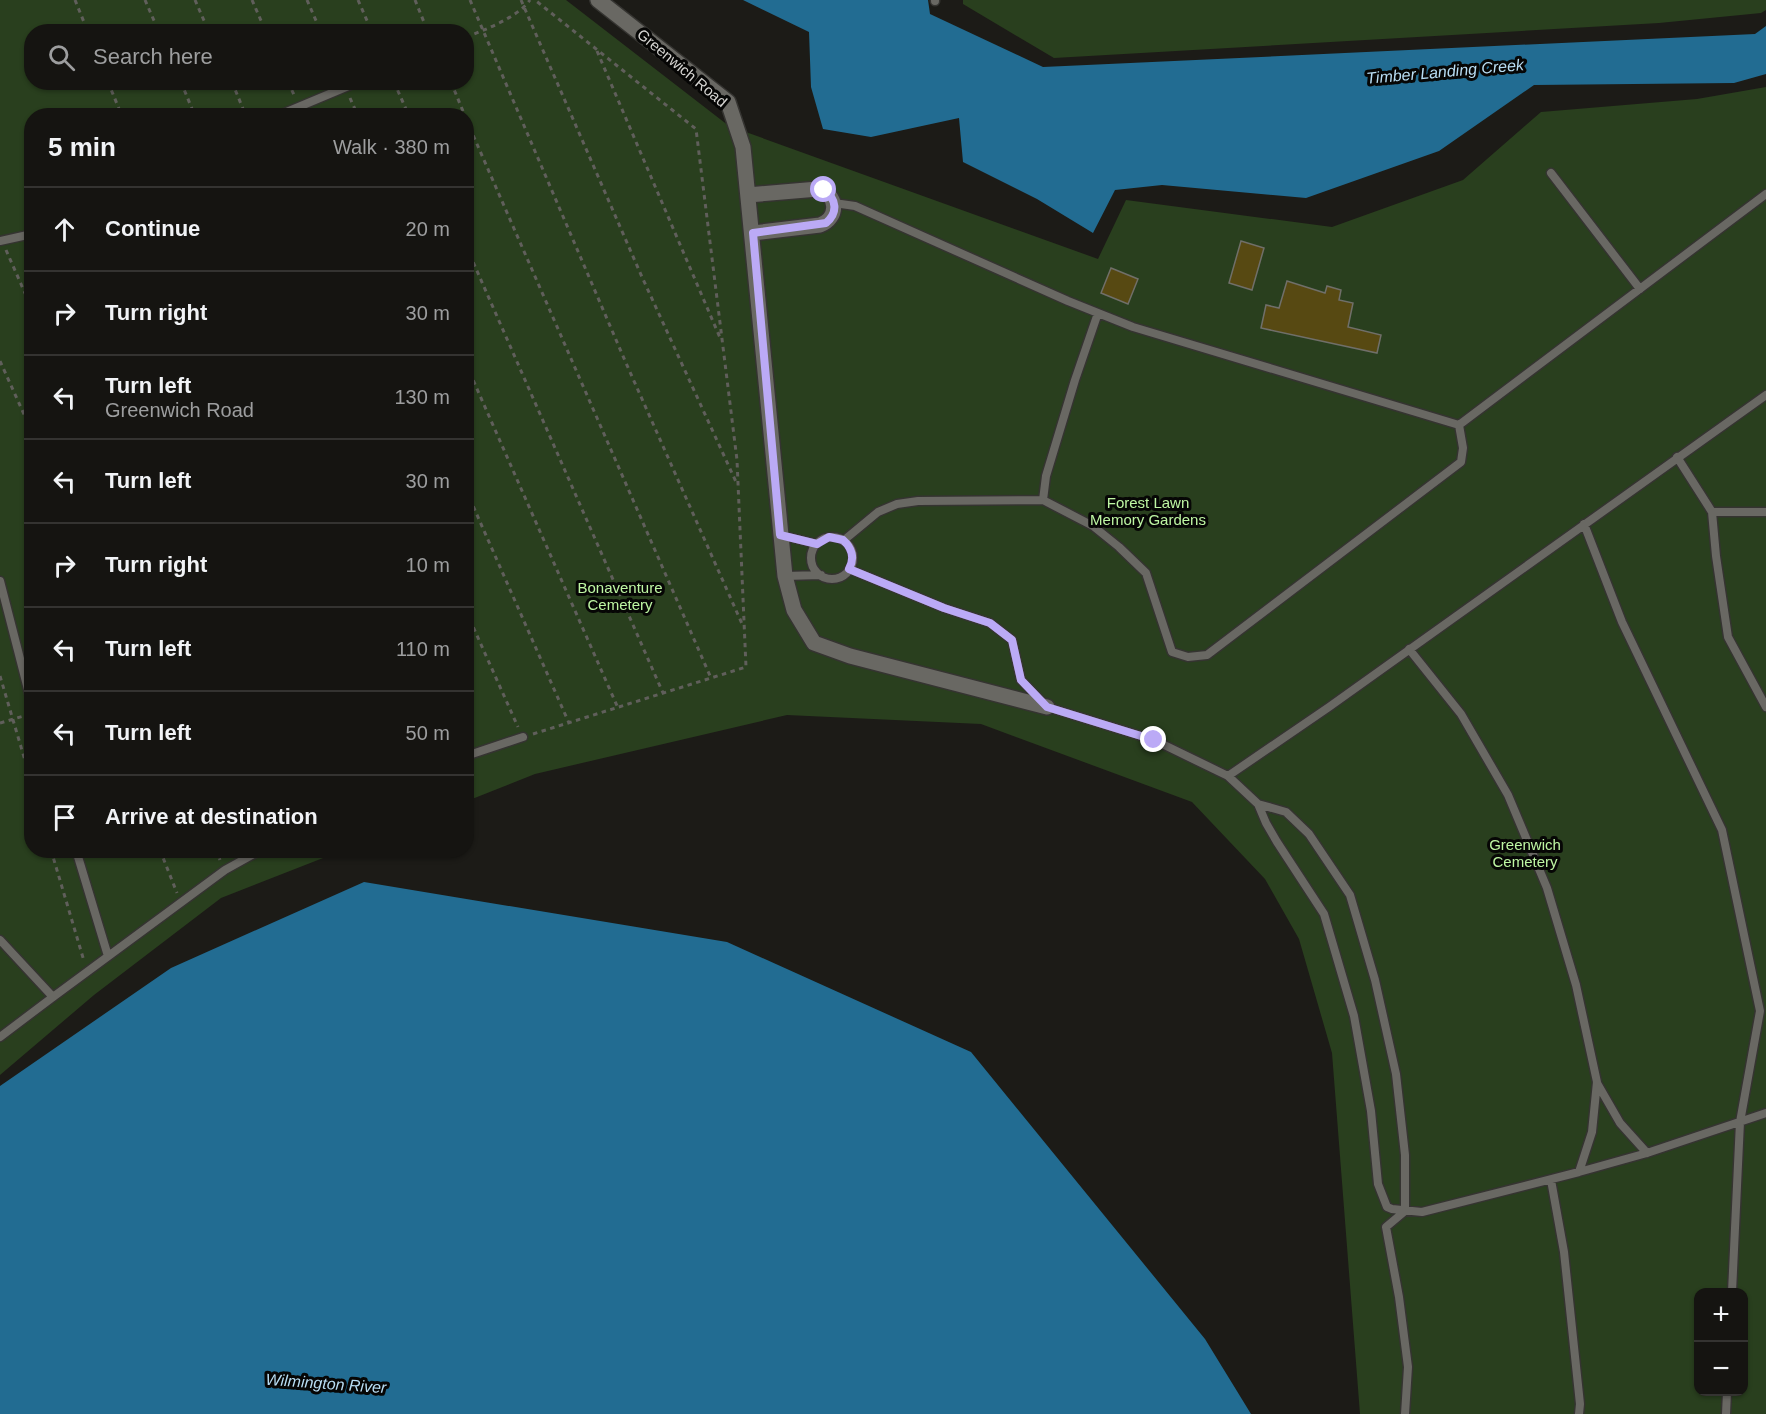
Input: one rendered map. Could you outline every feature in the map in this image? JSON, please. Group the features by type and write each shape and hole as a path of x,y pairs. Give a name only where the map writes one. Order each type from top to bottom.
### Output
{"street":[{"name":"Greenwich Road","path":"598,0 728,102 743,147 785,576 794,610 814,643 850,656 1047,707"},
{"path":"748,195 818,189 829,194 834,203 833,214 826,223 753,233"}],"lane":[{"path":"296,108 339,90"},
{"path":"1551,173 1640,289"},
{"path":"1459,425 1766,194"},
{"path":"834,203 855,206 1133,327 1459,425"},
{"path":"1,241 24,236"},
{"path":"1043,500 1046,476 1098,313"},
{"path":"1228,776 1329,708 1766,395"},
{"path":"843,540 878,512 897,504 918,501 1043,500 1093,526 1146,573 1172,652 1188,657 1207,655 1461,462 1463,448 1459,425"},
{"path":"1677,458 1712,512 1728,637 1766,707"},
{"path":"1712,512 1766,512"},
{"path":"1584,524 1622,622 1722,830 1760,1011 1740,1122 1732,1288"},
{"path":"780,535 817,544"},
{"path":"785,576 838,578 849,569 852,562 852,552 843,540 829,537 817,544 813,550 811,561 821,576"},
{"path":"849,569 944,608 990,623 1012,640 1021,680 1047,707 1154,740 1228,776 1258,804 1271,833 1324,914 1354,1016 1371,1111 1378,1184 1387,1207 1422,1212 1647,1153 1766,1113"},
{"path":"0,581 24,674"},
{"path":"1409,649 1461,714 1508,795 1547,888 1576,985 1597,1082 1620,1123 1647,1153"},
{"path":"474,753 523,737"},
{"path":"1258,804 1286,812 1309,834 1350,895 1375,980 1396,1074 1405,1155 1405,1211 1386,1227 1399,1297 1408,1367 1405,1414"},
{"path":"78,858 108,956"},
{"path":"0,1037 225,870 247,858"},
{"path":"0,940 53,997"},
{"path":"1579,1172 1592,1132 1597,1082"},
{"path":"1551,1180 1564,1252 1580,1404 1579,1414"},
{"path":"1726,1414 1727,1396"},
{"path":"1580,1404 1584,1414"}],"path":[{"path":"75,0 85,24"},
{"path":"145,0 156,24"},
{"path":"195,0 206,24"},
{"path":"252,0 262,24"},
{"path":"307,0 318,24"},
{"path":"358,0 368,24"},
{"path":"415,0 425,24"},
{"path":"470,0 626,363 744,628"},
{"path":"521,0 642,277 738,485"},
{"path":"474,34 524,8 530,0"},
{"path":"474,629 523,737 746,667 737,460 696,129 535,0"},
{"path":"597,50 723,344"},
{"path":"111,90 119,108"},
{"path":"184,90 192,108"},
{"path":"235,90 242,108"},
{"path":"398,90 405,108"},
{"path":"454,90 462,108"},
{"path":"474,135 711,678"},
{"path":"1,241 24,291"},
{"path":"474,264 663,693"},
{"path":"0,361 24,414"},
{"path":"474,382 618,708"},
{"path":"474,508 568,723"},
{"path":"0,676 24,758"},
{"path":"0,723 24,716"},
{"path":"53,858 88,973"},
{"path":"163,858 181,903"}],"green space":[{"path":"0,0 566,0 729,126 1098,259 1126,200 1332,227 1463,180 1541,112 1697,99 1766,87 1766,1414 1360,1414 1332,1053 1299,939 1265,879 1192,802 981,724 787,715 535,774 474,798 474,108 24,108 24,858 323,858 221,898 94,995 0,1075"},
{"path":"963,0 1766,0 1766,10 1761,13 1659,23 1054,58 963,4"}],"water":[{"name":"Timber Landing Creek","path":"743,0 928,0 930,14 1043,67 1755,34 1766,26 1766,74 1734,83 1534,85 1439,151 1306,198 1162,185 1115,190 1093,233 1037,199 963,162 959,118 871,137 823,129 811,87 809,32"},
{"name":"Wilmington River","path":"364,882 727,942 971,1052 1205,1339 1251,1414 0,1414 0,1086 171,968"}],"building":[{"path":"1241,241 1264,248 1252,290 1229,283"},
{"path":"1111,268 1138,279 1128,304 1101,293"},
{"path":"1287,281 1325,293 1327,286 1341,290 1339,300 1353,303 1348,327 1381,335 1377,353 1261,328 1266,305 1279,308"}],"route":[{"path":"824,190 832,198 835,209 826,223 753,233 780,535 817,544 829,537 843,540 852,552 853,559 849,569 944,608 990,623 1012,640 1021,680 1047,707 1154,740"}],"park label":[{"name":"Forest Lawn Memory Gardens","path":"1148,512"},
{"name":"Bonaventure Cemetery","path":"620,596"},
{"name":"Greenwich Cemetery","path":"1525,854"}]}
